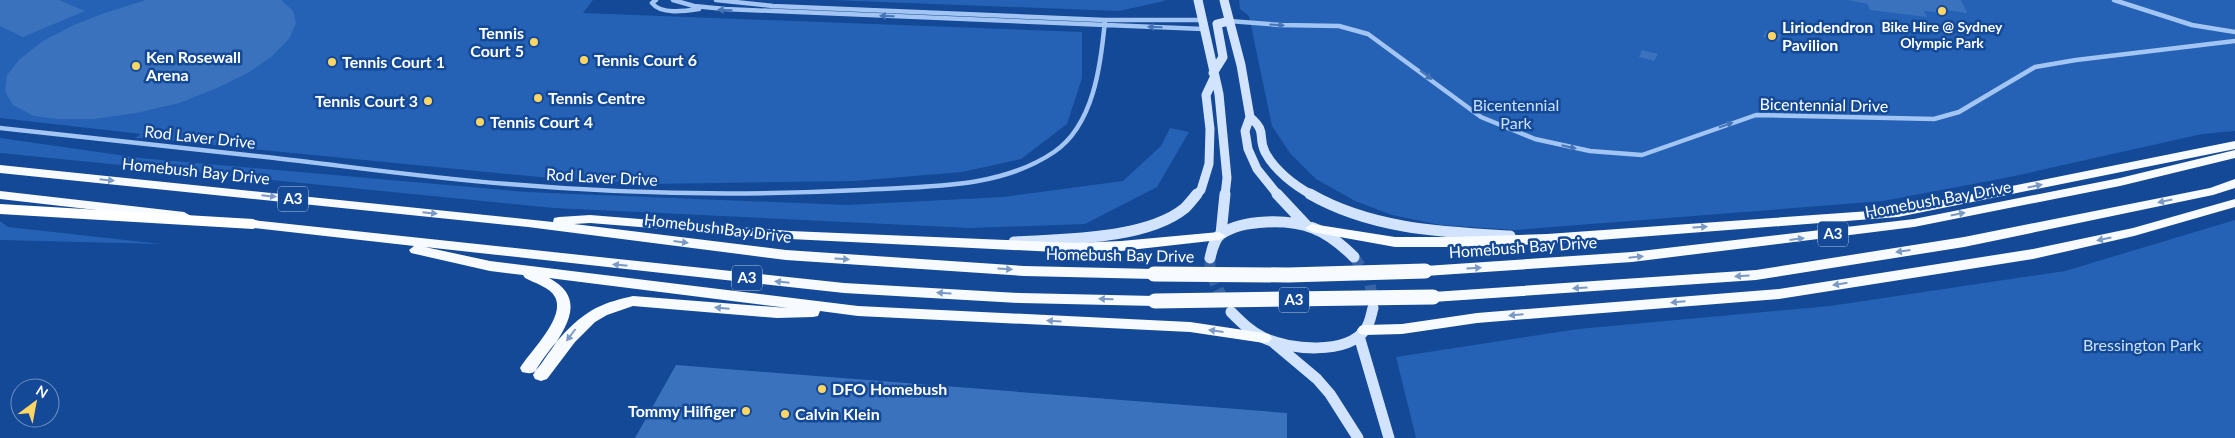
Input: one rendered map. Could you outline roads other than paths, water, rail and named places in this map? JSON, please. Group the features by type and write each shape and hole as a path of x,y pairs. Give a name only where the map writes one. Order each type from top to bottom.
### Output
{"highway":[{"path":"1309,227 1395,242 1452,242 1547,239 1898,213 2235,145"},
{"name":"Homebush Bay Drive","path":"0,169 528,223 786,255 1014,270 1288,275 1425,271 1632,257 1914,223 2120,182 2235,154"},
{"name":"A3","path":"0,195 844,288 1020,298 1155,301 1433,297 1756,275 1825,262 1964,242 2213,191 2235,183"},
{"path":"1362,333 1477,318 1779,294 2033,254 2134,232 2235,203"},
{"path":"0,210 253,224"},
{"path":"528,223 590,219 790,236 1099,248 1220,235"},
{"path":"341,234 490,266 858,311"},
{"path":"522,270 550,285 562,296 565,309 535,371 578,326 596,313 614,304 633,301 777,313 858,311 1190,327 1268,339"}],"main road":[{"path":"1198,0 1214,76 1220,94 1227,178 1220,235 1213,247 1210,258"},
{"path":"1224,0 1241,65 1250,117 1245,131 1248,149 1257,169 1268,185 1309,227"},
{"path":"981,244 1105,234 1155,224 1177,214 1192,201 1202,190 1208,177 1209,125 1207,92 1223,57 1217,24 1229,21"},
{"path":"1250,117 1261,128 1263,148 1279,170 1304,190 1340,209 1372,220 1411,228 1547,239"},
{"path":"1220,235 1260,223 1279,223 1309,227 1335,240 1354,257"},
{"path":"1268,339 1306,348 1323,348 1346,344 1362,333 1373,308"},
{"path":"1231,312 1248,328 1268,339 1317,379 1330,394 1358,438"},
{"path":"1362,333 1389,438"}],"street":[{"path":"656,0 652,3 664,10 683,11 704,9 1105,23 1202,24"},
{"path":"673,0 704,9"},
{"path":"716,0 773,6 1105,23 1202,24"},
{"path":"2114,0 2192,25 2235,32"},
{"name":"Bicentennial Drive","path":"1229,21 1282,25 1339,26 1368,34 1481,116 1535,139 1590,152 1642,155 1756,115 1934,119 1959,112 2035,67 2076,60 2235,41"},
{"name":"Rod Laver Drive","path":"0,128 544,188 640,192 750,193 842,191 958,183 990,178 1018,170 1039,162 1066,142 1076,131 1083,119 1095,77 1105,23"}],"tunnel":[{"path":"1354,257 1369,278 1373,303"},
{"path":"1210,258 1210,273 1225,303"}],"place":[{"name":"Bike Hire @ Sydney Olympic Park","path":"1942,11"},
{"name":"Liriodendron Pavilion","path":"1772,36"},
{"name":"Tennis Court 5","path":"534,42"},
{"name":"Tennis Court 6","path":"584,60"},
{"name":"Tennis Court 1","path":"332,62"},
{"name":"Ken Rosewall Arena","path":"136,66"},
{"name":"Tennis Centre","path":"538,98"},
{"name":"Tennis Court 3","path":"428,101"},
{"name":"Tennis Court 4","path":"480,122"},
{"name":"DFO Homebush","path":"822,389"},
{"name":"Tommy Hilfiger","path":"746,411"},
{"name":"Calvin Klein","path":"785,414"}],"park label":[{"name":"Bicentennial Park","path":"1516,114"},
{"name":"Bressington Park","path":"2142,345"}]}
